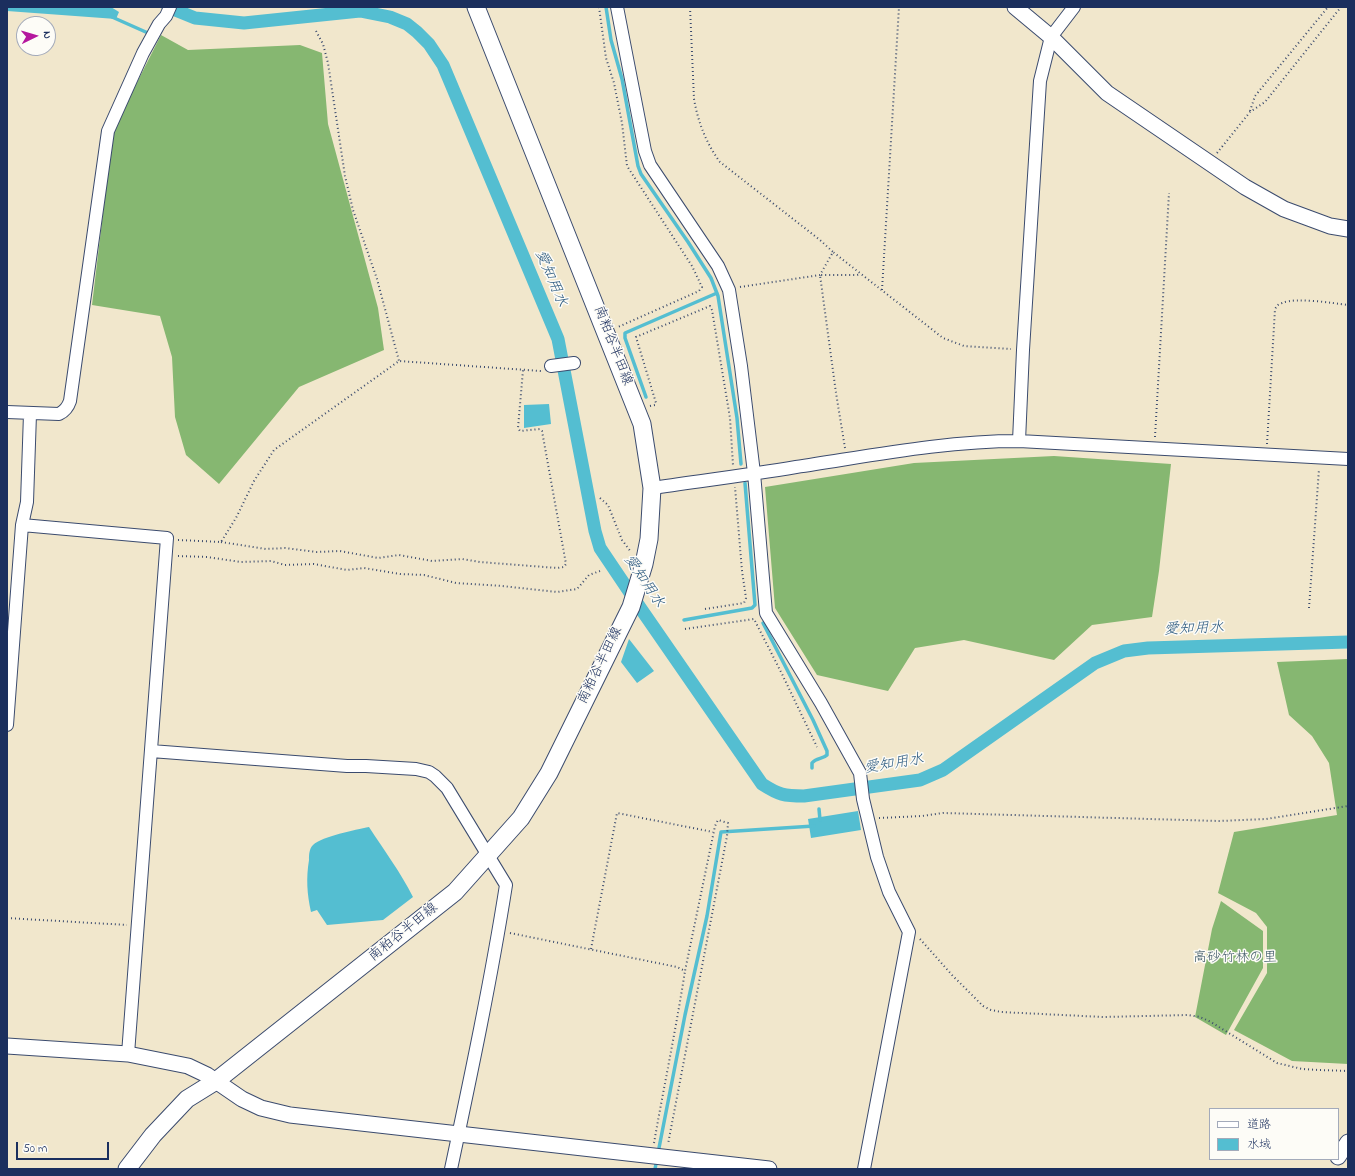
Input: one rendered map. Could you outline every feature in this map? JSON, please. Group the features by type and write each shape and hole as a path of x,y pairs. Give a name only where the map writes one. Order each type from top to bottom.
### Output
{"main road":[{"name":"南粕谷半田線","path":"127,1169 153,1136 187,1099 216,1081 456,892 521,818 549,773 631,607 637,589 649,539 652,488 642,424 476,7"}],"street":[{"path":"617,7 650,165 718,266 729,288 741,366 754,473 765,605 768,615 821,703 860,773 863,799 877,857 889,892 910,932 864,1169"},
{"path":"1015,7 1051,37 1107,93 1208,163 1245,187 1284,209 1330,226 1348,229"},
{"path":"1019,441 1023,350 1040,81 1051,37 1074,7"},
{"path":"7,412 59,414 64,412 70,401 108,131 144,53 159,24 168,11"},
{"path":"551,366 574,363"},
{"path":"7,725 22,525 27,502 30,414"},
{"path":"652,488 917,448 990,441 1019,441 1348,459"},
{"path":"22,525 167,538 128,1054"},
{"path":"151,751 339,765 416,769 429,772 447,788 506,885 499,931 452,1169"},
{"path":"7,1046 128,1054 188,1066 207,1075 242,1099 261,1108 290,1115 768,1169"},
{"path":"1339,1155 1348,1142"},
{"path":"1330,1169 1336,1160"}],"path":[{"path":"599,7 606,58 614,83 622,123 627,166 692,266 702,287 699,291 606,331"},
{"path":"690,7 694,99 696,112 712,152 720,162 820,240 832,252 943,338 964,346 1023,350"},
{"path":"882,290 899,7"},
{"path":"1250,112 1255,96 1328,7"},
{"path":"1208,163 1250,112 1265,102 1341,7"},
{"path":"316,31 324,44 328,63 345,176 353,210 377,280 399,360"},
{"path":"1155,448 1169,193"},
{"path":"832,252 820,275 836,393 847,459"},
{"path":"729,288 820,275 857,275 861,273"},
{"path":"1266,454 1275,309 1283,302 1295,301 1326,302 1348,305"},
{"path":"637,410 655,405 656,402 636,337 710,306 712,310 730,418 742,571 746,598 744,603 705,609"},
{"path":"221,542 236,518 254,481 274,450 399,360 541,371 551,366"},
{"path":"167,538 203,542 221,542 266,549 285,548 317,552 340,551 378,558 399,556 432,561 462,559 480,562 557,568 564,567 566,564 542,431 540,429 520,431 518,428 523,370"},
{"path":"1309,608 1320,458"},
{"path":"600,498 608,505 622,540 629,550 634,554 646,556"},
{"path":"166,556 207,557 241,562 271,561 285,565 314,564 347,570 364,568 400,574 424,574 456,583 557,592 577,589 589,575 600,570"},
{"path":"685,630 768,615"},
{"path":"754,618 817,747"},
{"path":"868,820 881,817 922,816 943,813 1219,821 1266,819 1348,806"},
{"path":"591,950 617,813 713,832"},
{"path":"718,820 728,823 714,904 658,1157 664,1082 713,832 718,820"},
{"path":"7,918 138,925"},
{"path":"499,931 678,967 685,971"},
{"path":"910,932 917,935 952,975 983,1006 991,1010 1001,1012 1103,1017 1188,1015 1200,1017 1211,1022 1277,1063 1302,1069 1348,1071"}],"green space":[{"path":"161,35 188,50 300,45 322,53 328,124 378,308 384,350 299,387 219,484 186,455 175,417 172,357 160,316 92,305 113,130"},
{"path":"1054,456 1171,464 1159,571 1152,617 1092,625 1054,660 964,640 915,648 888,691 817,675 775,608 765,487 914,463"},
{"path":"1348,659 1348,1064 1292,1061 1234,1030 1267,973 1267,927 1256,913 1218,893 1234,832 1337,815 1329,763 1312,736 1289,715 1277,662"},
{"name":"高砂竹林の里","path":"1221,901 1263,931 1263,968 1226,1035 1195,1017 1212,929"}],"water":[{"path":"7,7 111,7 119,12 116,19 7,11"},
{"path":"549,404 551,424 524,428 524,405"},
{"path":"629,639 654,671 637,683 621,662"},
{"path":"858,811 861,830 811,838 808,819"},
{"path":"369,827 398,870 413,897 383,920 327,925 317,910 311,912 307,880 309,854 311,848 313,845 324,839"}],"waterway":[{"name":"愛知用水","path":"168,7 195,18 244,23 360,11 390,17 407,24 429,44 443,65 558,339 595,531 600,548 762,784 773,791 791,796 804,796 920,780 943,770 1095,663 1124,651 1148,648 1348,642"},
{"path":"606,7 611,40 622,79 638,166 641,174 711,278 718,296 737,418 741,464"},
{"path":"112,17 148,33"},
{"path":"646,397 625,338 625,333 717,293"},
{"path":"684,620 752,608 755,605 745,483"},
{"path":"763,623 813,720 827,751 827,755 815,760 812,763 812,768"},
{"path":"819,809 820,820"},
{"path":"658,1153 685,1015 707,916 721,832 814,826"},
{"path":"655,1169 657,1159"}]}
